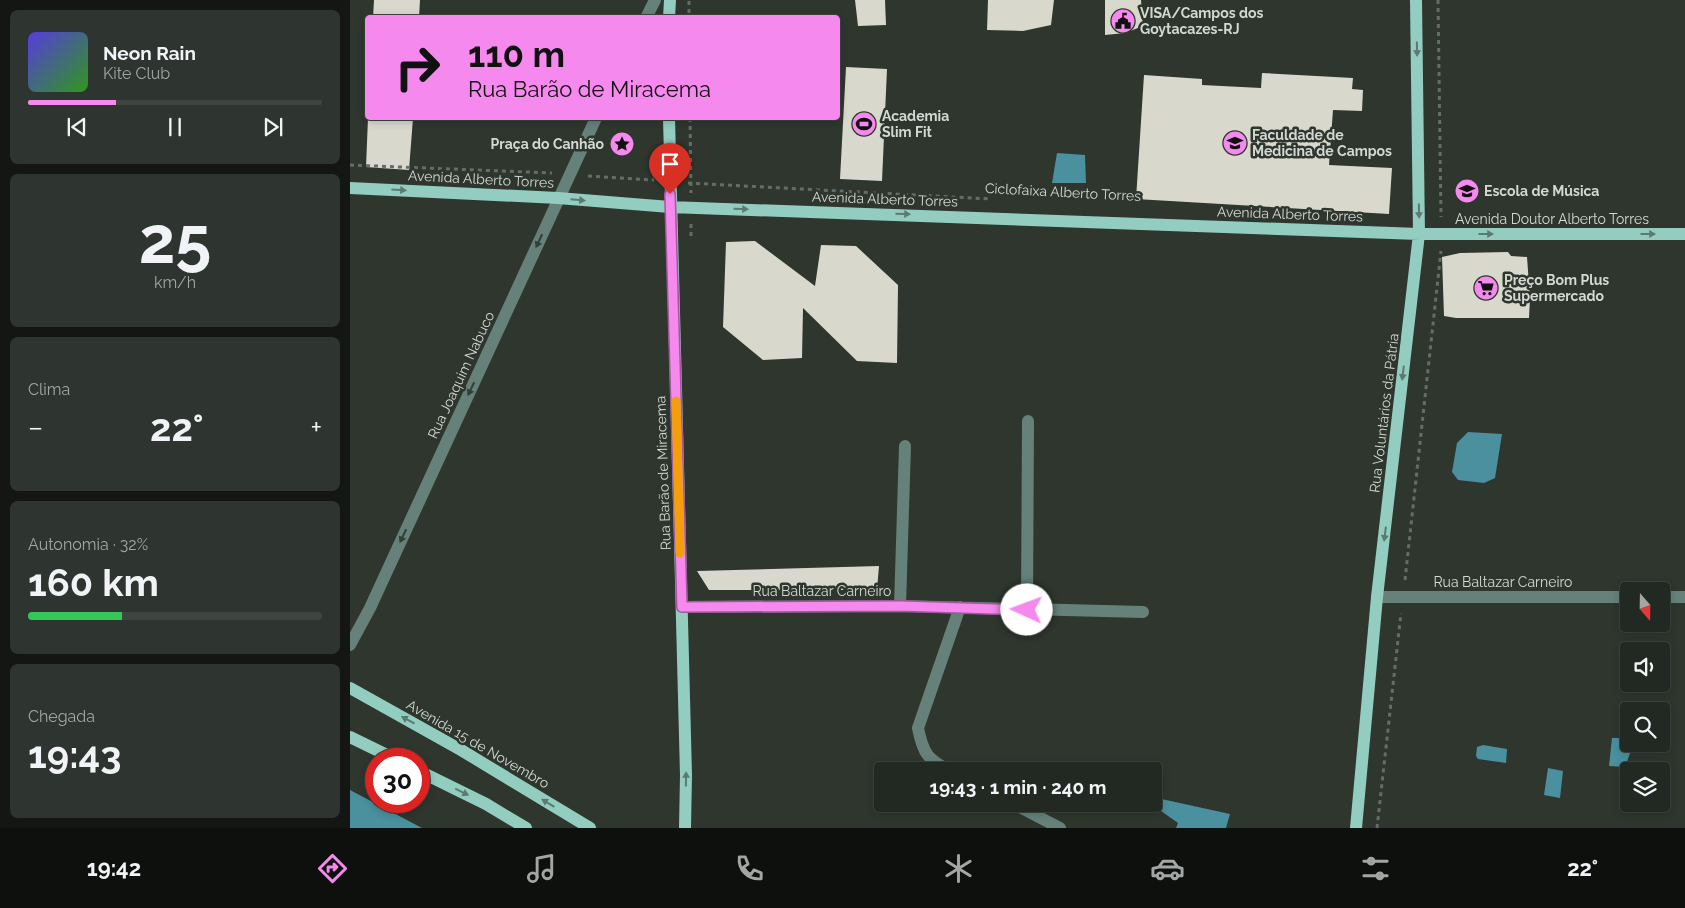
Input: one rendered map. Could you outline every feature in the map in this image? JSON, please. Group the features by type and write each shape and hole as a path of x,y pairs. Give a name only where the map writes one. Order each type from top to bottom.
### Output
{"main road":[{"path":"669,15 670,0"},
{"name":"Rua Voluntários da Pátria","path":"1356,828 1377,597 1420,234 1416,0"},
{"name":"Rua Barão de Miracema","path":"669,120 686,775 685,828"},
{"name":"Avenida Alberto Torres","path":"350,188 558,198 670,206 1420,234"},
{"name":"Avenida Doutor Alberto Torres","path":"1420,234 1685,234"},
{"name":"Avenida 15 de Novembro","path":"350,688 461,750 590,828"},
{"path":"350,737 372,748"},
{"path":"430,776 486,804 526,828"}],"street":[{"path":"648,15 655,0"},
{"name":"Rua Joaquim Nabuco","path":"350,645 370,608 595,120"},
{"path":"1027,610 1028,421"},
{"path":"900,606 905,446"},
{"name":"Rua Baltazar Carneiro","path":"1377,597 1620,597"},
{"path":"1670,597 1685,597"},
{"name":"Rua Baltazar Carneiro","path":"682,607 900,606 1144,612"},
{"path":"933,762 923,749 918,728 960,607"},
{"path":"1029,812 1060,828"}],"path":[{"path":"689,0 689,15"},
{"path":"1377,828 1441,234 1438,0"},
{"name":"Ciclofaixa Alberto Torres","path":"350,165 569,174 992,199"}],"water":[{"path":"1057,153 1085,155 1086,183 1052,183"},
{"path":"1468,432 1502,434 1495,478 1484,483 1458,480 1452,472 1457,443"},
{"path":"1612,738 1620,738 1620,752 1630,752 1627,762 1620,762 1620,767 1609,766"},
{"path":"1483,745 1507,749 1506,763 1478,759 1476,756 1477,747"},
{"path":"1548,768 1563,771 1560,798 1544,795"},
{"path":"350,790 365,798 365,813 394,813 422,828 350,828"},
{"path":"1162,799 1230,814 1226,828 1176,828 1178,823 1162,812"}],"building":[{"path":"374,0 420,0 419,15 373,15"},
{"path":"855,0 885,0 886,25 858,26"},
{"path":"988,0 1054,0 1051,25 1023,31 987,30"},
{"name":"VISA/Campos dos Goytacazes-RJ","path":"1105,0 1141,0 1143,26 1125,33 1105,35"},
{"name":"Academia Slim Fit","path":"846,67 887,69 882,181 840,179"},
{"name":"Faculdade de Medicina de Campos","path":"1262,73 1353,78 1352,89 1363,90 1362,111 1333,110 1329,165 1392,168 1389,214 1136,199 1144,75 1202,79 1202,85 1261,88"},
{"path":"368,120 413,120 409,170 366,167"},
{"path":"755,241 815,286 821,245 856,246 898,285 897,363 857,361 803,308 802,358 763,360 723,327 726,242"},
{"name":"Preço Bom Plus Supermercado","path":"1508,252 1511,256 1527,257 1530,298 1529,318 1456,318 1444,316 1442,257 1460,253"},
{"path":"879,566 877,590 709,590 697,571"}],"slow traffic":[{"path":"676,401 680,553"}],"place":[{"name":"VISA/Campos dos Goytacazes-RJ","path":"1123,21"},
{"name":"Academia Slim Fit","path":"864,124"},
{"name":"Faculdade de Medicina de Campos","path":"1235,143"},
{"name":"Praça do Canhão","path":"622,144"},
{"name":"Escola de Música","path":"1467,191"},
{"name":"Preço Bom Plus Supermercado","path":"1486,288"}],"route":[{"path":"670,194 682,607 900,606 1027,610"}]}
